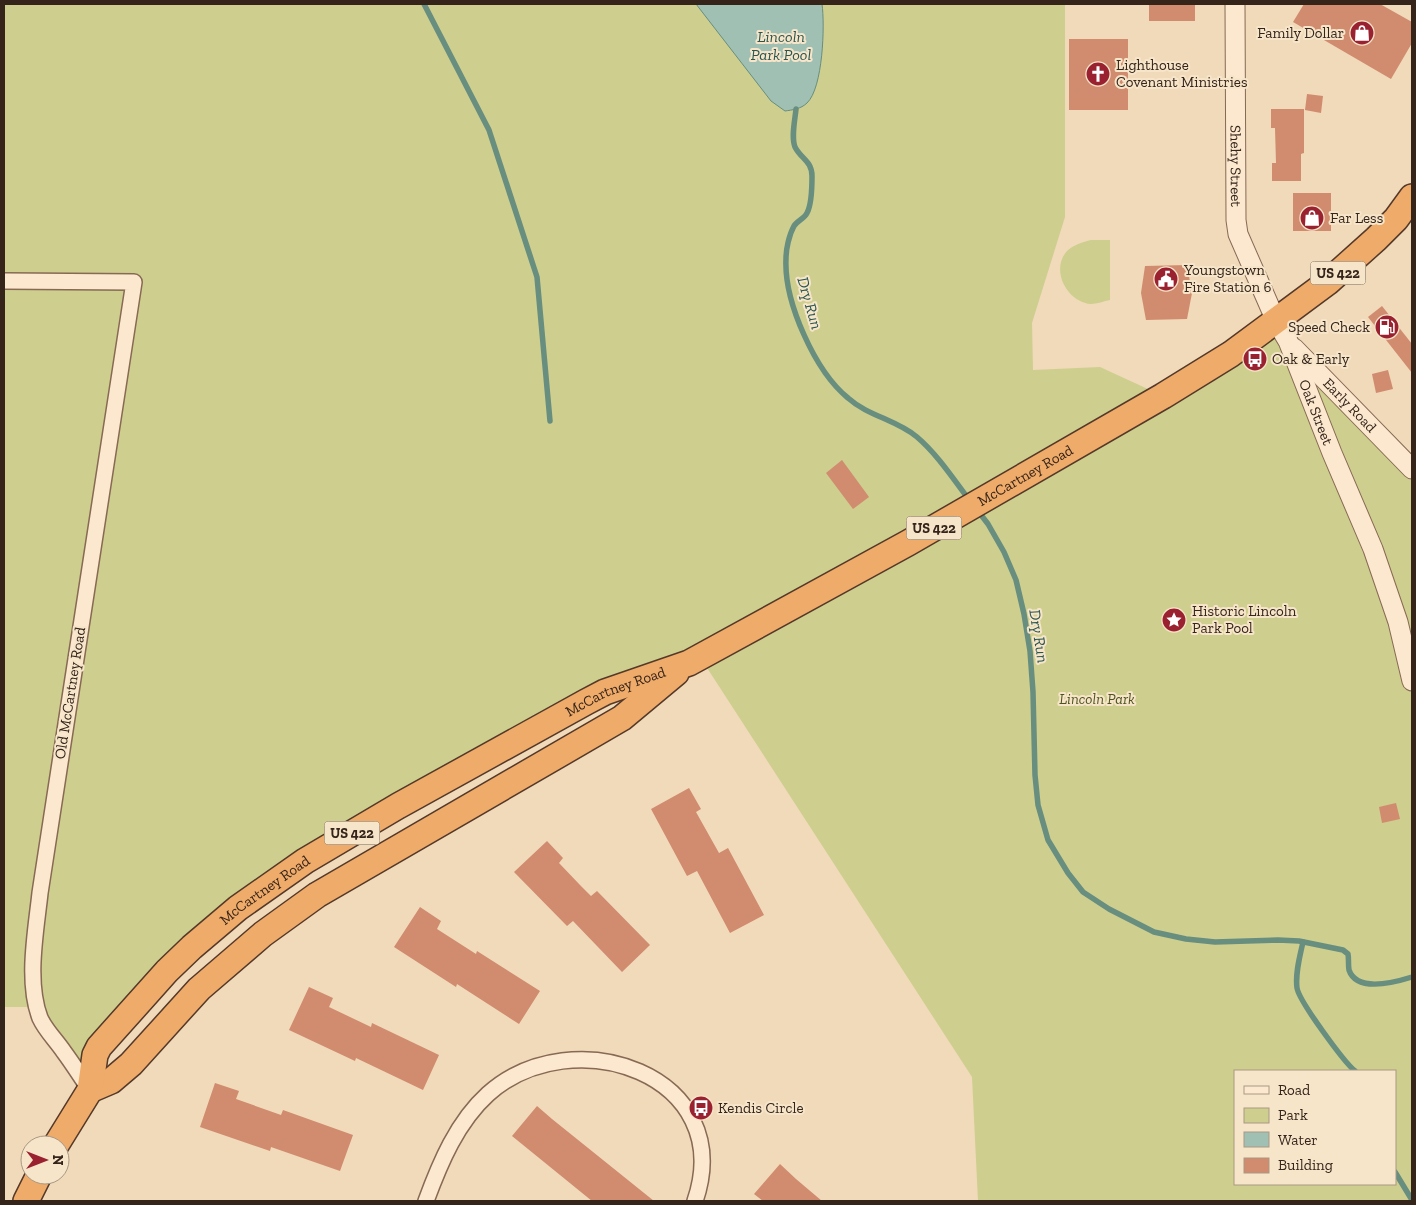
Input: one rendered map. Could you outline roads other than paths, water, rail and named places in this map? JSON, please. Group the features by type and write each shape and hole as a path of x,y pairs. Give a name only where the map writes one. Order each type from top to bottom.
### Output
{"highway":[{"name":"US 422","path":"1282,331 1328,282 1376,239 1404,222 1412,197"},
{"name":"McCartney Road","path":"62,1135 90,1090 95,1055 99,1047 167,971 192,947 246,903 305,860 398,806 605,692 696,659 908,543 1163,396 1231,354 1282,331"},
{"name":"McCartney Road","path":"90,1090 118,1076 199,989 263,934 317,895 622,718 696,659"},
{"path":"26,1201 34,1185"}],"street":[{"name":"Shehy Street","path":"1236,4 1236,220 1238,234 1282,331"},
{"name":"Old McCartney Road","path":"4,281 134,282 40,893 34,949 34,983 40,1017 46,1029 90,1090"},
{"name":"Early Road","path":"1282,331 1412,469"},
{"name":"Oak Street","path":"1282,331 1373,549 1398,622 1412,681"},
{"path":"426,1201 456,1132 488,1094 506,1080 527,1069 551,1062 578,1059 598,1060 623,1065 646,1074 667,1087 683,1106 696,1130 702,1155 702,1174 695,1201"}],"water":[{"name":"Lincoln Park Pool","path":"696,4 822,4 823,41 820,71 817,84 807,103 799,108 785,111 771,101"}],"waterway":[{"path":"424,4 489,130 537,277 550,421"},
{"name":"Dry Run","path":"796,109 793,133 794,143 797,151 808,163 812,171 812,190 807,213 794,226 787,247 786,259 790,295 804,334 824,371 836,386 856,404 873,414 901,426 917,437 939,460 970,501"},
{"name":"Dry Run","path":"978,511 1004,552 1016,580 1024,614 1030,651 1038,805 1048,840 1068,873 1083,892 1109,909 1154,932 1186,939 1215,942 1299,941 1343,950 1348,954 1349,970 1353,977 1360,982 1378,984 1412,977"},
{"path":"1303,942 1298,965 1297,988 1305,1005 1323,1031 1354,1070"},
{"path":"1396,1174 1412,1200"}],"place":[{"name":"Family Dollar","path":"1362,33"},
{"name":"Lighthouse Covenant Ministries","path":"1098,74"},
{"name":"Far Less","path":"1312,218"},
{"name":"Youngstown Fire Station 6","path":"1166,279"},
{"name":"Speed Check","path":"1387,327"},
{"name":"Oak & Early","path":"1255,359"},
{"name":"Historic Lincoln Park Pool","path":"1174,620"},
{"name":"Kendis Circle","path":"701,1108"}],"park label":[{"name":"Lincoln Park","path":"1097,699"}]}
